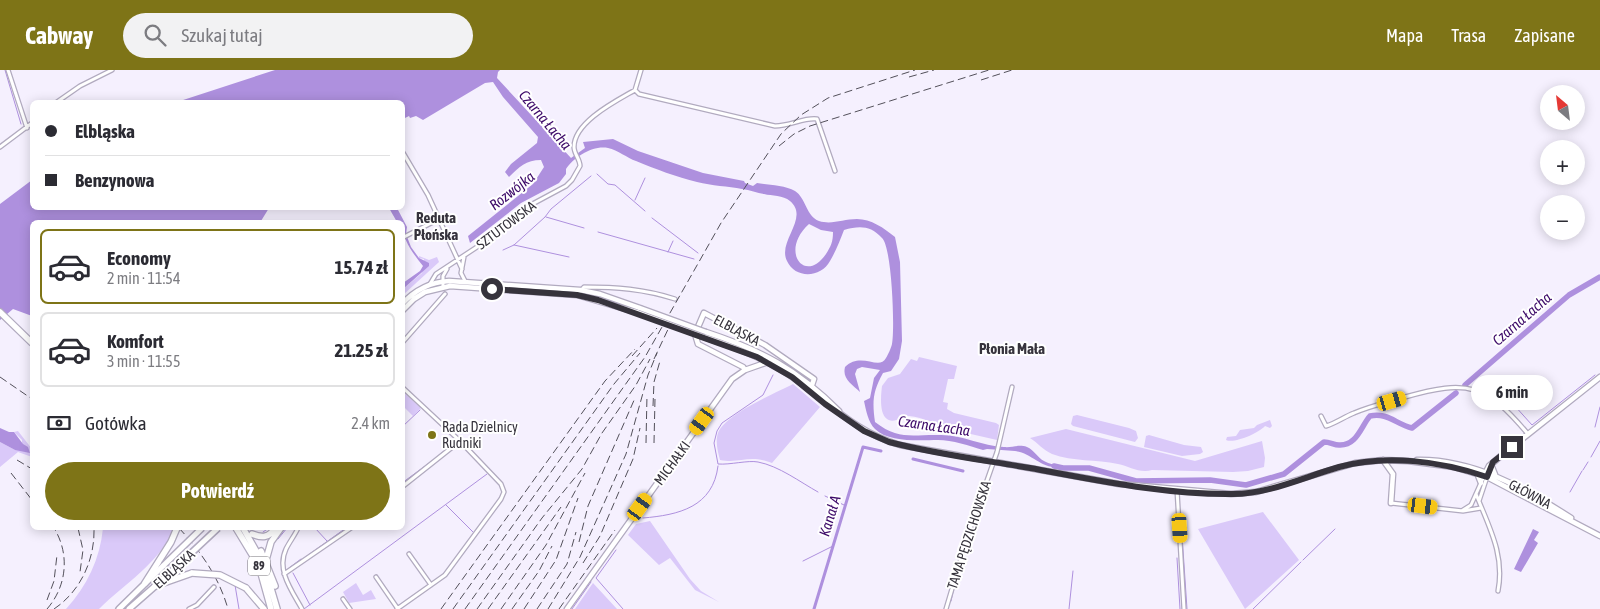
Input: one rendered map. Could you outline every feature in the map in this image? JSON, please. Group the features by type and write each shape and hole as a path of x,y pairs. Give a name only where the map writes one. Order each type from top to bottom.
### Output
{"highway":[{"path":"0,312 30,340"},
{"path":"0,318 30,346"},
{"path":"145,583 171,542 176,530"},
{"name":"89","path":"237,530 259,566 271,609"},
{"name":"89","path":"244,530 264,565 277,609"},
{"path":"249,530 266,560 280,609"},
{"path":"252,534 266,537 273,530"},
{"path":"266,560 271,542 280,530"},
{"path":"155,586 192,573 220,575 246,588 264,609"}],"main road":[{"name":"ELBLĄSKA","path":"405,308 421,295 443,284 465,282 607,296 639,310 765,354 812,385 845,417"},
{"name":"ELBLĄSKA","path":"405,301 417,291 430,284 578,293"},
{"name":"ELBLĄSKA","path":"745,370 743,367 698,344 695,334 704,313 769,348 814,379 812,385"},
{"name":"ELBLĄSKA","path":"705,334 768,362 792,377 825,404 864,431 889,442 1111,483 1179,491"},
{"path":"765,354 769,348"},
{"path":"757,357 757,366"},
{"path":"745,370 768,362"},
{"name":"MICHAŁKI","path":"568,609 732,379 745,370"},
{"path":"1487,475 1493,465 1528,434 1600,377"},
{"path":"1383,460 1393,474 1391,502"},
{"name":"GŁÓWNA","path":"1179,491 1246,494 1341,466 1383,460 1444,461 1467,466 1487,475 1600,536"},
{"name":"GŁÓWNA","path":"1408,461 1454,467 1496,477 1560,511 1588,529"},
{"path":"1493,465 1496,477"},
{"path":"1477,473 1481,483"},
{"name":"ELBLĄSKA","path":"118,609 200,530"},
{"name":"ELBLĄSKA","path":"130,609 216,530"}],"street":[{"path":"8,70 27,128"},
{"path":"60,100 80,86 112,70"},
{"path":"641,70 635,90 639,94 775,126 790,125 812,118 817,119 836,170"},
{"name":"SZTUTOWSKA","path":"443,284 444,272 456,261 525,208 570,183 580,166 574,147 578,136 589,121 602,110 635,90"},
{"path":"0,147 30,125"},
{"path":"405,157 439,219 456,261 462,269"},
{"path":"405,236 439,219"},
{"name":"SZTUTOWSKA","path":"464,256 462,269 465,282"},
{"name":"SZTUTOWSKA","path":"430,284 436,274 449,267"},
{"name":"ELBLĄSKA","path":"578,293 584,287 632,289 675,299"},
{"path":"405,340 445,294"},
{"name":"TAMA PĘDZICHOWSKA","path":"946,609 967,537 997,452 1012,387"},
{"path":"1321,416 1326,426 1373,406 1437,388 1458,387 1468,388 1495,400 1528,434"},
{"path":"376,577 398,609 431,586 452,568 501,500 504,492 502,487 460,442 405,391"},
{"path":"405,485 460,442"},
{"path":"1463,510 1471,505 1481,483 1487,475"},
{"path":"1479,502 1487,475"},
{"path":"1179,491 1184,609"},
{"path":"1476,494 1498,551 1500,572 1498,591"},
{"path":"1391,502 1463,510 1481,508"},
{"path":"297,530 284,555 284,574 302,609"},
{"path":"284,574 348,530"},
{"path":"409,554 431,586"},
{"path":"189,609 197,605 214,587"},
{"path":"343,599 350,609"}],"shaded area":[{"path":"275,70 500,70 497,78 571,158 585,148 583,142 613,139 638,151 703,173 744,181 753,186 757,183 791,189 799,194 811,215 819,221 862,219 872,222 895,237 900,262 902,341 899,359 891,371 883,373 875,391 875,422 899,434 949,435 988,445 1024,446 1044,461 1063,467 1043,464 1021,452 983,450 943,440 896,439 888,437 875,429 868,416 864,401 870,398 874,378 880,370 862,367 857,369 855,374 860,392 848,381 844,371 845,367 857,361 879,363 883,361 888,355 892,344 893,306 888,256 882,238 873,231 859,227 844,230 826,267 815,273 802,273 791,267 785,253 797,215 795,208 787,199 745,189 689,180 633,160 612,149 596,148 574,160 566,169 566,174 559,183 521,203 470,243 468,236 533,184 544,167 541,160 536,160 523,165 509,177 505,172 511,164 537,143 538,137 503,97 493,82 485,83 423,120 416,116 410,118 409,116 405,118 405,100 183,100","holes":["809,224 821,230 833,232 829,249 818,263 810,266 803,265 798,261 796,244 800,234"]},
{"path":"30,182 30,210 268,210 262,220 30,220 30,315 13,309 0,320 0,204"},
{"path":"390,210 398,210 403,220 396,220"},
{"path":"405,223 407,227 406,234 411,247 419,258 429,263 429,266 405,287 405,282 420,271 423,266 406,241"},
{"path":"419,256 429,260 437,257 439,262 405,293 405,287 422,273 424,259 419,258"},
{"path":"919,357 957,366 954,379 948,379 943,402 948,403 947,409 954,413 999,425 997,440 962,432 955,426 943,425 915,417 906,416 892,421 884,416 881,404 882,386 888,378 900,374 911,359 917,361"},
{"path":"793,384 820,407 772,463 757,459 720,460 717,440 718,433 723,426 740,412"},
{"path":"405,394 421,408 413,416 405,408"},
{"path":"1077,415 1129,428 1136,431 1138,438 1135,442 1073,426 1071,424 1073,416"},
{"path":"1270,420 1272,426 1270,428 1265,426 1258,432 1246,437 1230,441 1226,440 1227,437 1236,436 1240,430 1254,428"},
{"path":"0,428 14,432 23,444 28,447 30,453 15,450 0,442"},
{"path":"1066,429 1195,461 1262,441 1265,458 1264,467 1233,472 1143,471 1110,462 1060,457 1052,454 1030,438"},
{"path":"18,431 30,446 30,456 18,452 0,467 0,442 15,450 22,450 22,440 14,432"},
{"path":"1149,435 1184,445 1201,447 1203,452 1182,456 1144,447 1146,436"},
{"path":"1263,512 1299,560 1245,609 1198,529"},
{"path":"650,521 690,579 701,591 719,602 695,590 670,558 659,565 628,535 636,524"},
{"path":"1533,529 1539,532 1534,540 1538,543 1521,572 1514,569"},
{"path":"103,530 173,530 168,541 151,563 99,609 66,609 80,591 91,572 96,561"},
{"path":"356,583 363,595 371,590 376,599 349,603 343,592"},
{"path":"593,583 617,609 575,609"}],"waterway":[{"path":"5,70 21,124"},
{"path":"597,174 608,184 615,185 645,211"},
{"path":"503,250 514,245 545,217 551,209 591,176"},
{"path":"635,200 645,178"},
{"path":"546,217 584,228"},
{"path":"652,218 698,253"},
{"path":"598,232 694,259"},
{"path":"668,252 673,241"},
{"path":"514,245 569,257"},
{"name":"Czarna Łacha","path":"1465,385 1569,295 1600,277"},
{"path":"773,375 763,395 722,423 717,431 714,443 718,464 744,462 766,464 818,492"},
{"path":"1510,407 1514,405 1532,425 1595,375"},
{"name":"Czarna Łacha","path":"1054,466 1089,468 1136,481 1210,480 1246,485 1284,474 1324,442 1339,445 1350,442 1358,435 1370,416 1387,417 1412,428 1456,393"},
{"path":"1595,427 1600,407"},
{"path":"405,424 420,410"},
{"path":"1591,457 1600,441"},
{"path":"439,455 452,445"},
{"name":"Kanał A","path":"814,609 863,447 881,451"},
{"path":"405,481 436,458"},
{"name":"Kanał A","path":"913,459 963,471"},
{"path":"1583,470 1588,462"},
{"path":"643,518 681,511 702,500 715,480 718,466"},
{"path":"1570,492 1582,471"},
{"path":"304,609 487,474"},
{"path":"984,495 990,477"},
{"path":"825,496 844,505"},
{"path":"981,503 983,499"},
{"path":"446,505 473,532"},
{"path":"979,511 980,507"},
{"path":"971,535 978,514"},
{"path":"1303,560 1335,529"},
{"path":"278,539 285,530"},
{"path":"317,530 327,541"},
{"path":"304,558 343,530"},
{"path":"1182,535 1187,609"},
{"path":"954,589 969,541"},
{"path":"803,561 833,546"},
{"path":"616,550 596,578 623,609"},
{"path":"1177,558 1180,609"},
{"path":"289,568 301,559"},
{"path":"1253,609 1301,562"},
{"path":"1069,609 1073,571"},
{"path":"293,573 310,605"},
{"path":"572,609 591,582"},
{"path":"235,585 239,609"},
{"path":"951,601 953,592"}],"railway":[{"path":"465,609 645,357 721,223 781,134 801,115 828,98 915,70"},
{"path":"909,77 934,70"},
{"path":"779,146 794,134 810,126 989,70"},
{"path":"981,80 1012,70"},
{"path":"654,359 671,323"},
{"path":"632,356 657,328"},
{"path":"441,609 605,381 635,349"},
{"path":"453,609 614,384 640,353"},
{"path":"548,609 580,557 626,454 648,375 657,353"},
{"path":"477,609 542,518 582,469 602,433 636,385 650,359"},
{"path":"653,406 654,382 660,361"},
{"path":"0,377 30,398"},
{"path":"646,443 647,395"},
{"path":"579,542 588,506 635,398"},
{"path":"654,443 655,399"},
{"path":"583,563 600,536 633,459 640,428"},
{"path":"17,460 30,468"},
{"path":"11,473 30,497"},
{"path":"501,609 546,545 585,473"},
{"path":"524,609 556,560 578,498"},
{"path":"488,609 561,507"},
{"path":"47,609 59,590 64,570 62,548 55,530"},
{"path":"78,530 83,550 80,572"},
{"path":"54,609 64,602 79,584 89,563 94,530"},
{"path":"181,530 195,546 220,586 228,609"},
{"path":"559,609 615,530"},
{"path":"537,609 567,564 576,532"},
{"path":"512,609 539,571 552,546"},
{"path":"47,600 54,581 57,555"}],"place":[{"name":"Rada Dzielnicy Rudniki","path":"432,435"}],"district":[{"name":"Reduta Płońska","path":"436,226"},
{"name":"Płonia Mała","path":"1012,349"}],"route":[{"path":"492,289 550,292 598,300 738,349 780,369 855,425 889,442 1086,479 1180,491 1246,494 1272,488 1341,466 1383,460 1454,467 1487,477 1493,462 1512,447"}],"water label":[{"name":"Rozwójka","path":"512,191"}]}
